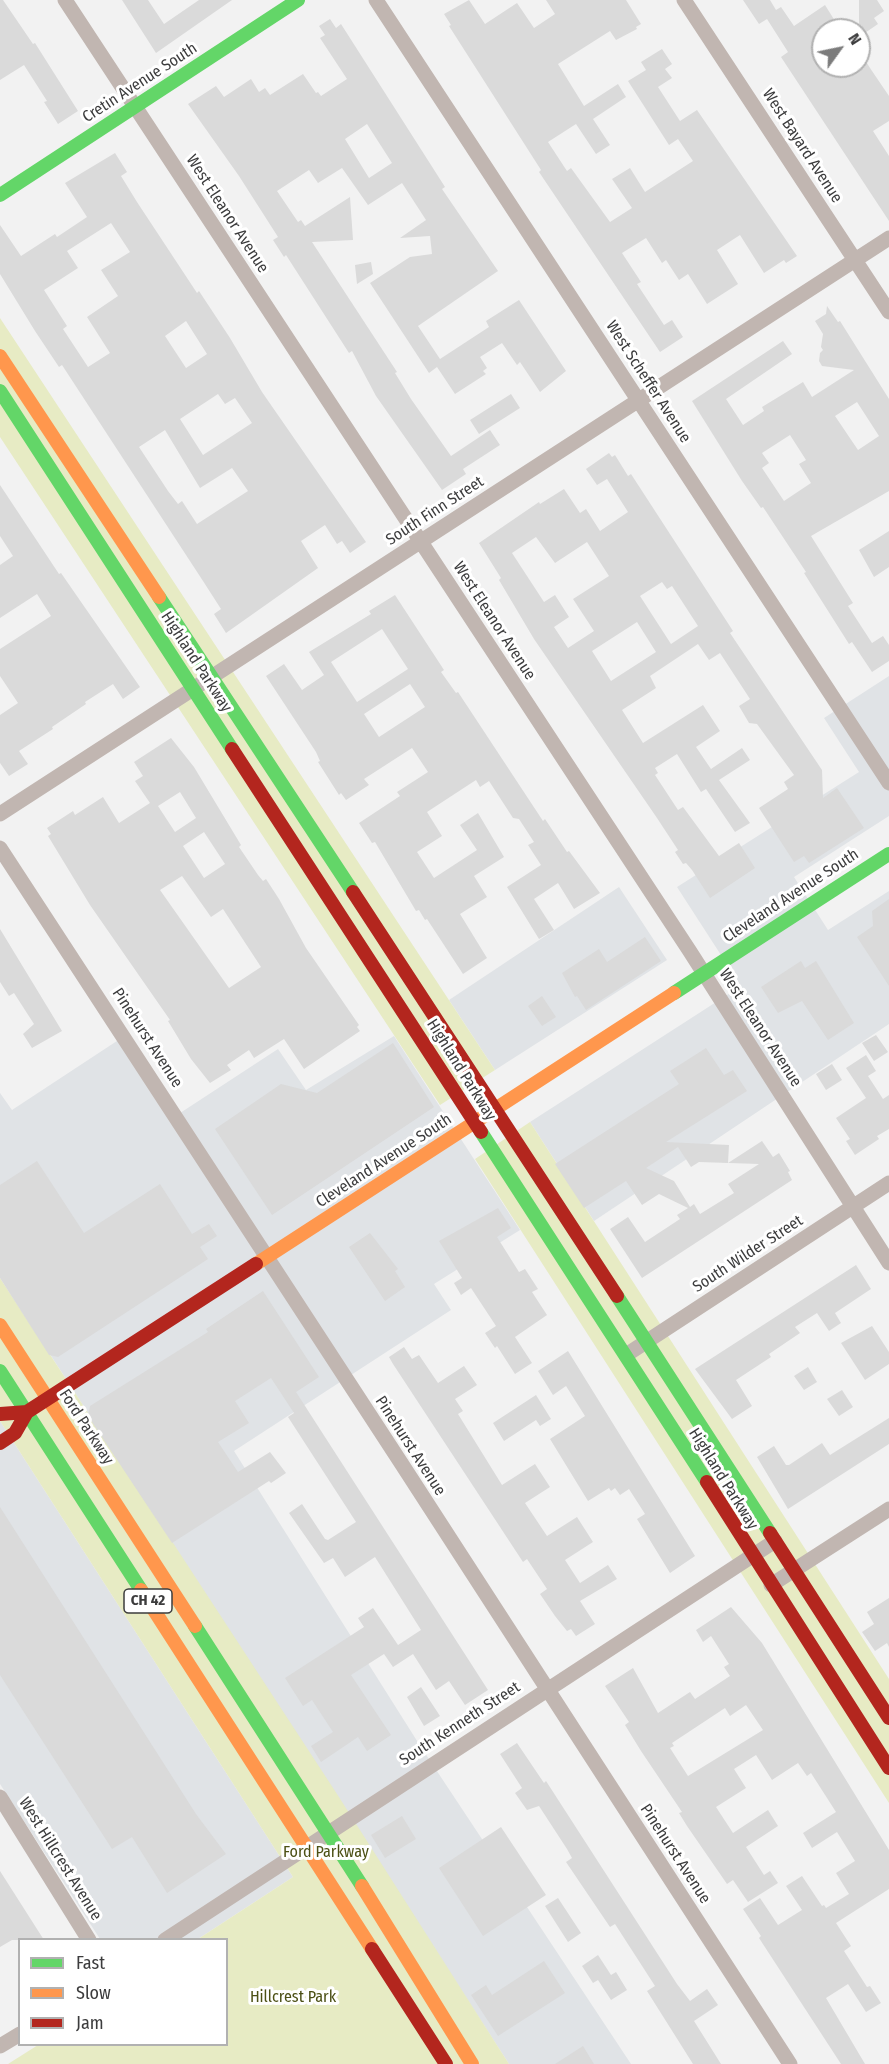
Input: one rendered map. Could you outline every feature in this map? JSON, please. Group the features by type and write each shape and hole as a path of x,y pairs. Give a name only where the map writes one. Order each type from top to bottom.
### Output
{"street":[{"name":"West Eleanor Avenue","path":"65,0 703,973 889,1263"},
{"name":"Cretin Avenue South","path":"0,195 298,0"},
{"name":"West Scheffer Avenue","path":"376,0 889,783"},
{"name":"West Bayard Avenue","path":"684,0 889,312"},
{"name":"South Finn Street","path":"0,814 889,238"},
{"name":"Highland Parkway","path":"0,357 496,1108 889,1718"},
{"name":"Highland Parkway","path":"0,392 626,1355 889,1768"},
{"name":"Pinehurst Avenue","path":"0,848 790,2064"},
{"name":"Cleveland Avenue South","path":"27,1412 889,854"},
{"name":"South Wilder Street","path":"626,1355 889,1183"},
{"name":"Ford Parkway","path":"0,1325 328,1831 472,2064"},
{"name":"CH 42","path":"0,1371 446,2064"},
{"path":"0,1414 27,1412"},
{"path":"0,1443 15,1433 27,1412"},
{"path":"771,1586 889,1509"},
{"name":"South Kenneth Street","path":"168,1938 775,1540"},
{"name":"West Hillcrest Avenue","path":"0,1797 88,1938"},
{"path":"0,2046 18,2035"}],"shaded area":[{"path":"889,676 889,816 794,877 828,930 889,891 889,1024 594,1221 530,1122 741,986 677,887 859,772 824,718"},
{"path":"619,887 667,960 495,1070 449,1000"},
{"path":"394,1036 520,1230 434,1284 451,1310 234,1451 419,1744 631,2064 509,2064 0,1277 0,1093 12,1110 123,1037 174,1117 278,1049 306,1090"},
{"path":"0,1421 293,1877 200,1938 99,1938 0,1784"}],"green space":[{"path":"0,318 495,1070 440,1105 0,437"},
{"path":"530,1122 889,1679 889,1803 475,1159"},
{"name":"Ford Parkway","path":"0,1278 337,1794 509,2064 8,2064 36,2046 228,2046 228,1938 200,1938 293,1877 0,1421"}],"building":[{"path":"0,0 3,0 33,44 35,43 78,111 58,124 44,102 47,101 24,65 0,80"},
{"path":"122,0 148,0 164,24 199,0 232,0 156,53"},
{"path":"469,0 485,24 517,3 534,28 555,14 546,0 626,0 641,24 636,27 637,29 616,40 610,31 558,64 584,106 618,84 626,97 593,119 610,145 596,154 576,124 548,142 567,171 571,168 610,222 632,208 612,179 630,168 645,192 693,161 678,139 669,145 628,81 646,70 641,62 662,49 672,64 665,69 672,78 658,87 680,121 697,110 797,256 786,263 784,260 764,273 740,235 717,250 738,284 707,304 688,274 679,280 666,260 662,263 646,238 622,253 641,282 637,284 664,325 672,320 683,337 660,352 539,172 541,170 449,26 451,25 444,14"},
{"path":"743,0 770,0 776,10 781,7 794,26 825,5 833,18 811,18 811,78 871,78 871,69 889,96 889,121 873,131 889,156 889,221 781,57 788,52 767,19 759,24"},
{"path":"859,0 877,0 884,11 874,18 878,24 871,29 871,18 859,18"},
{"path":"330,19 336,28 341,24 445,187 442,189 498,271 418,326 440,359 489,327 486,321 519,300 566,371 540,392 520,362 517,365 502,343 480,357 487,368 483,371 486,374 455,394 437,367 429,373 370,283 410,257 432,254 430,236 400,238 426,220 402,183 368,205 342,168 318,183 309,170 277,191 298,222 301,220 305,226 350,197 353,240 312,242 397,372 395,373 411,399 451,456 490,430 500,445 463,469 466,474 442,490 376,396 352,351 349,353 286,255 284,257 273,240 278,237 239,176 188,104 216,86 224,97 251,79 259,92 265,88 270,95 303,74 316,93 318,92 321,96 347,79 320,38 325,35 319,26","holes":["367,124 392,163 369,178 345,139"]},
{"path":"115,153 127,172 121,176 137,202 197,293 199,291 230,338 262,392 366,542 350,553 342,541 337,544 325,525 301,541 318,568 226,633 214,614 221,609 62,365 59,367 35,331 0,274 0,225 21,256 55,234 57,237 87,217 65,183","holes":["111,223 130,252 101,270 118,296 87,317 110,353 88,367 63,329 67,326 44,290 78,268 67,251","186,321 207,354 186,368 165,336","218,394 225,404 235,398 252,423 203,455 180,419","165,430 200,488 232,468 248,491 197,524 182,501 178,504 168,491 139,447"]},
{"path":"371,262 373,274 357,284 355,265"},
{"path":"827,306 838,322 840,321 889,399 889,491 811,536 853,603 848,606 872,643 883,636 889,645 889,661 872,672 852,642 849,644 804,573 806,572 763,507 761,508 742,481 692,401 783,341 792,354 726,399 743,425 764,411 762,407 803,382 812,397 854,370 822,366 819,361 823,350 821,347 823,334 815,321 826,314","holes":["857,402 879,436 858,450 835,416","790,435 806,460 799,464 811,483 784,501 762,468 769,463 762,453"]},
{"path":"511,394 520,408 479,434 470,420"},
{"path":"609,453 612,457 615,455 628,476 631,474 733,631 730,633 822,770 823,798 837,788 864,828 809,863 804,856 794,862 759,808 788,789 784,782 794,775 757,724 749,723 739,706 750,699 720,653 709,660 698,644 650,676 656,688 622,710 643,743 703,705 720,731 696,747 711,769 742,748 750,760 719,780 750,823 735,832 706,789 701,792 677,754 655,768 658,773 655,775 678,810 683,807 719,856 739,843 755,868 710,898 692,870 686,863 683,864 675,852 678,850 657,818 534,639 479,543 539,502 540,504 564,489 580,513 586,509 600,531 628,512 607,479 597,485 586,469","holes":["536,537 555,563 587,542 609,576 573,599 594,631 568,648 554,627 569,617 555,595 544,602 512,553","662,582 667,589 672,586 698,626 671,644 640,596","637,622 656,652 611,681 592,651"]},
{"path":"0,485 59,574 61,573 140,687 123,699 113,684 85,702 86,704 52,727 53,729 19,751 28,764 9,776 0,763 0,715 18,703 0,676 0,649 51,616 37,594 0,618 0,565 13,556 0,536"},
{"path":"889,531 889,567 874,577 859,550"},
{"path":"395,595 444,670 441,672 456,693 458,692 543,821 545,819 567,852 569,851 600,893 574,909 558,883 534,899 554,930 539,939 507,887 541,865 528,845 534,842 519,819 513,818 489,781 480,787 476,780 427,812 442,836 417,852 434,878 477,850 460,825 478,813 504,857 474,876 487,897 460,914 487,958 463,974 427,919 425,920 419,910 416,911 375,842 372,843 359,823 400,796 397,792 428,772 412,748 364,779 369,785 346,800 341,793 339,795 318,762 320,761 316,752 266,676 284,664 302,690 324,675 309,652 371,614 369,611","holes":["382,629 408,669 357,702 331,662","410,684 425,707 379,737 364,714"]},
{"path":"171,738 194,767 241,845 239,847 263,881 266,879 306,948 359,1025 357,1027 360,1031 304,1069 284,1039 254,1058 249,1050 227,1065 231,1070 210,1083 191,1059 168,1021 170,1020 90,905 48,836 51,834 47,828 73,811 75,815 103,797 119,823 150,803 135,781 143,776 134,762","holes":["180,792 196,818 175,832 158,806","204,832 225,864 204,878 183,846","182,876 211,917 223,909 261,967 229,988 160,890"]},
{"path":"889,899 889,986 857,937 873,926 872,911"},
{"path":"0,929 62,1031 32,1048 23,1034 34,1024 14,993 9,996 0,982"},
{"path":"645,937 661,961 586,1010 577,996 575,997 562,973 599,949 607,962"},
{"path":"801,961 805,968 816,961 854,1023 828,1040 802,1001 778,1013 761,987"},
{"path":"542,996 556,1017 542,1026 528,1006"},
{"path":"876,1035 888,1052 874,1061 862,1043"},
{"path":"393,1043 434,1107 272,1215 215,1129 281,1084 317,1093"},
{"path":"706,1048 724,1075 733,1070 747,1091 666,1142 729,1145 728,1163 762,1141 773,1157 779,1153 790,1171 788,1172 792,1180 642,1278 610,1229 628,1217 645,1242 680,1219 677,1215 688,1208 659,1194 642,1205 626,1181 584,1208 555,1164 679,1084 670,1071","holes":["678,1147 691,1167 699,1162 759,1164 728,1184 734,1193 700,1214 694,1204 690,1207 674,1181 646,1168"]},
{"path":"866,1055 876,1071 868,1076 883,1099 889,1095 889,1129 877,1136 879,1139 855,1155 846,1141 850,1139 836,1118 866,1098 846,1068"},
{"path":"832,1064 842,1080 826,1090 816,1074"},
{"path":"37,1161 84,1233 160,1184 192,1234 209,1224 217,1236 200,1247 208,1259 58,1357 49,1355 0,1278 0,1185"},
{"path":"498,1208 511,1228 497,1237 519,1272 525,1269 538,1289 532,1292 547,1315 515,1337 532,1363 515,1374 497,1346 495,1348 485,1333 496,1326 471,1288 461,1295 454,1283 462,1278 439,1241"},
{"path":"370,1233 398,1269 395,1271 405,1287 385,1301 349,1247"},
{"path":"856,1265 871,1289 835,1313 841,1323 829,1331 817,1313 795,1327 800,1333 769,1354 771,1357 736,1380 752,1406 732,1419 695,1369"},
{"path":"263,1291 319,1377 296,1392 488,1690 465,1705 449,1681 436,1690 413,1654 393,1667 384,1654 351,1675 391,1735 367,1751 358,1737 321,1762 311,1746 333,1732 312,1700 303,1706 285,1678 364,1627 358,1618 373,1608 398,1645 421,1630 375,1557 345,1577 333,1558 324,1563 289,1513 302,1504 325,1539 328,1540 356,1522 288,1417 294,1413 271,1378 235,1401 249,1423 218,1442 238,1472 270,1452 286,1473 271,1483 269,1481 172,1543 88,1416 90,1406 208,1332 206,1329"},
{"path":"872,1326 889,1352 889,1364 865,1380 841,1343"},
{"path":"404,1347 412,1359 419,1355 438,1383 464,1366 477,1385 455,1399 463,1411 458,1414 502,1485 535,1464 550,1487 525,1503 547,1536 577,1517 593,1542 565,1560 580,1583 608,1565 617,1579 580,1601 595,1624 576,1636 571,1629 567,1631 555,1616 540,1594 547,1589 527,1559 523,1562 389,1357"},
{"path":"568,1351 695,1556 670,1573 637,1519 645,1514 629,1489 620,1495 615,1488 611,1491 609,1488 588,1501 550,1439 585,1416 566,1386 553,1395 538,1371"},
{"path":"808,1367 817,1382 804,1390 794,1376"},
{"path":"842,1390 853,1407 839,1416 827,1399"},
{"path":"536,1395 551,1419 540,1426 536,1420 504,1441 493,1423"},
{"path":"889,1418 889,1444 788,1509 757,1457 774,1446 786,1465 789,1465 822,1443 830,1455"},
{"path":"0,1507 196,1814 226,1854 167,1893 132,1837 112,1849 0,1675"},
{"path":"889,1598 889,1647 887,1643 875,1651 862,1632 874,1624 867,1612"},
{"path":"731,1607 762,1643 889,1850 889,1889 836,1923 851,1946 844,1951 867,1987 870,1986 881,2003 866,2012 848,1984 826,1998 865,2064 841,2064 759,1938 761,1936 743,1909 760,1898 778,1925 802,1910 786,1886 802,1876 822,1906 826,1908 849,1894 836,1873 855,1861 837,1832 812,1848 803,1833 836,1812 811,1773 807,1776 798,1763 772,1780 756,1755 734,1769 746,1788 716,1807 733,1833 768,1810 778,1826 746,1847 764,1875 770,1871 778,1883 748,1902 733,1880 727,1884 687,1826 679,1813 682,1812 625,1725 629,1722 605,1686 633,1668 658,1713 690,1692 695,1699 730,1676 724,1667 729,1664 711,1636 703,1642 696,1630","holes":["746,1705 763,1730 688,1776 670,1748 674,1746 672,1743 725,1708 730,1716"]},
{"path":"421,1687 440,1716 424,1726 407,1697"},
{"path":"517,1743 544,1783 546,1781 690,2001 707,1989 718,2005 694,2021 721,2064 693,2064 647,1991 655,1986 615,1924 610,1927 566,1862 572,1858 539,1806 527,1810 515,1793 522,1788 500,1754"},
{"path":"402,1816 416,1839 385,1858 371,1835"},
{"path":"501,1827 546,1895 483,1936 439,1868"},
{"path":"0,1871 43,1938 18,1938 0,1947"},
{"path":"558,1898 581,1933 568,1942 545,1906"},
{"path":"598,1955 611,1975 616,1972 627,1990 611,2000 598,1980 593,1983 582,1966"},
{"path":"544,1961 565,1993 498,2036 471,1995 486,1985 492,1995"},
{"path":"583,2046 594,2064 555,2064"}],"traffic: fast":[{"path":"0,195 298,0"},
{"path":"0,391 232,749"},
{"path":"159,597 353,892"},
{"path":"674,993 889,854"},
{"path":"481,1132 707,1482"},
{"path":"617,1296 770,1533"},
{"path":"0,1371 141,1590"},
{"path":"195,1626 362,1886"}],"traffic: slow":[{"path":"0,356 159,597"},
{"path":"256,1264 674,993"},
{"path":"0,1325 195,1626"},
{"path":"141,1590 372,1949"},
{"path":"362,1886 472,2064"}],"traffic: jam":[{"path":"232,749 481,1132"},
{"path":"353,892 617,1296"},
{"path":"0,1443 15,1433 27,1412 256,1264"},
{"path":"0,1414 27,1412"},
{"path":"707,1482 889,1768"},
{"path":"770,1533 889,1718"},
{"path":"372,1949 446,2064"}],"park label":[{"name":"Hillcrest Park","path":"293,1998"}]}
